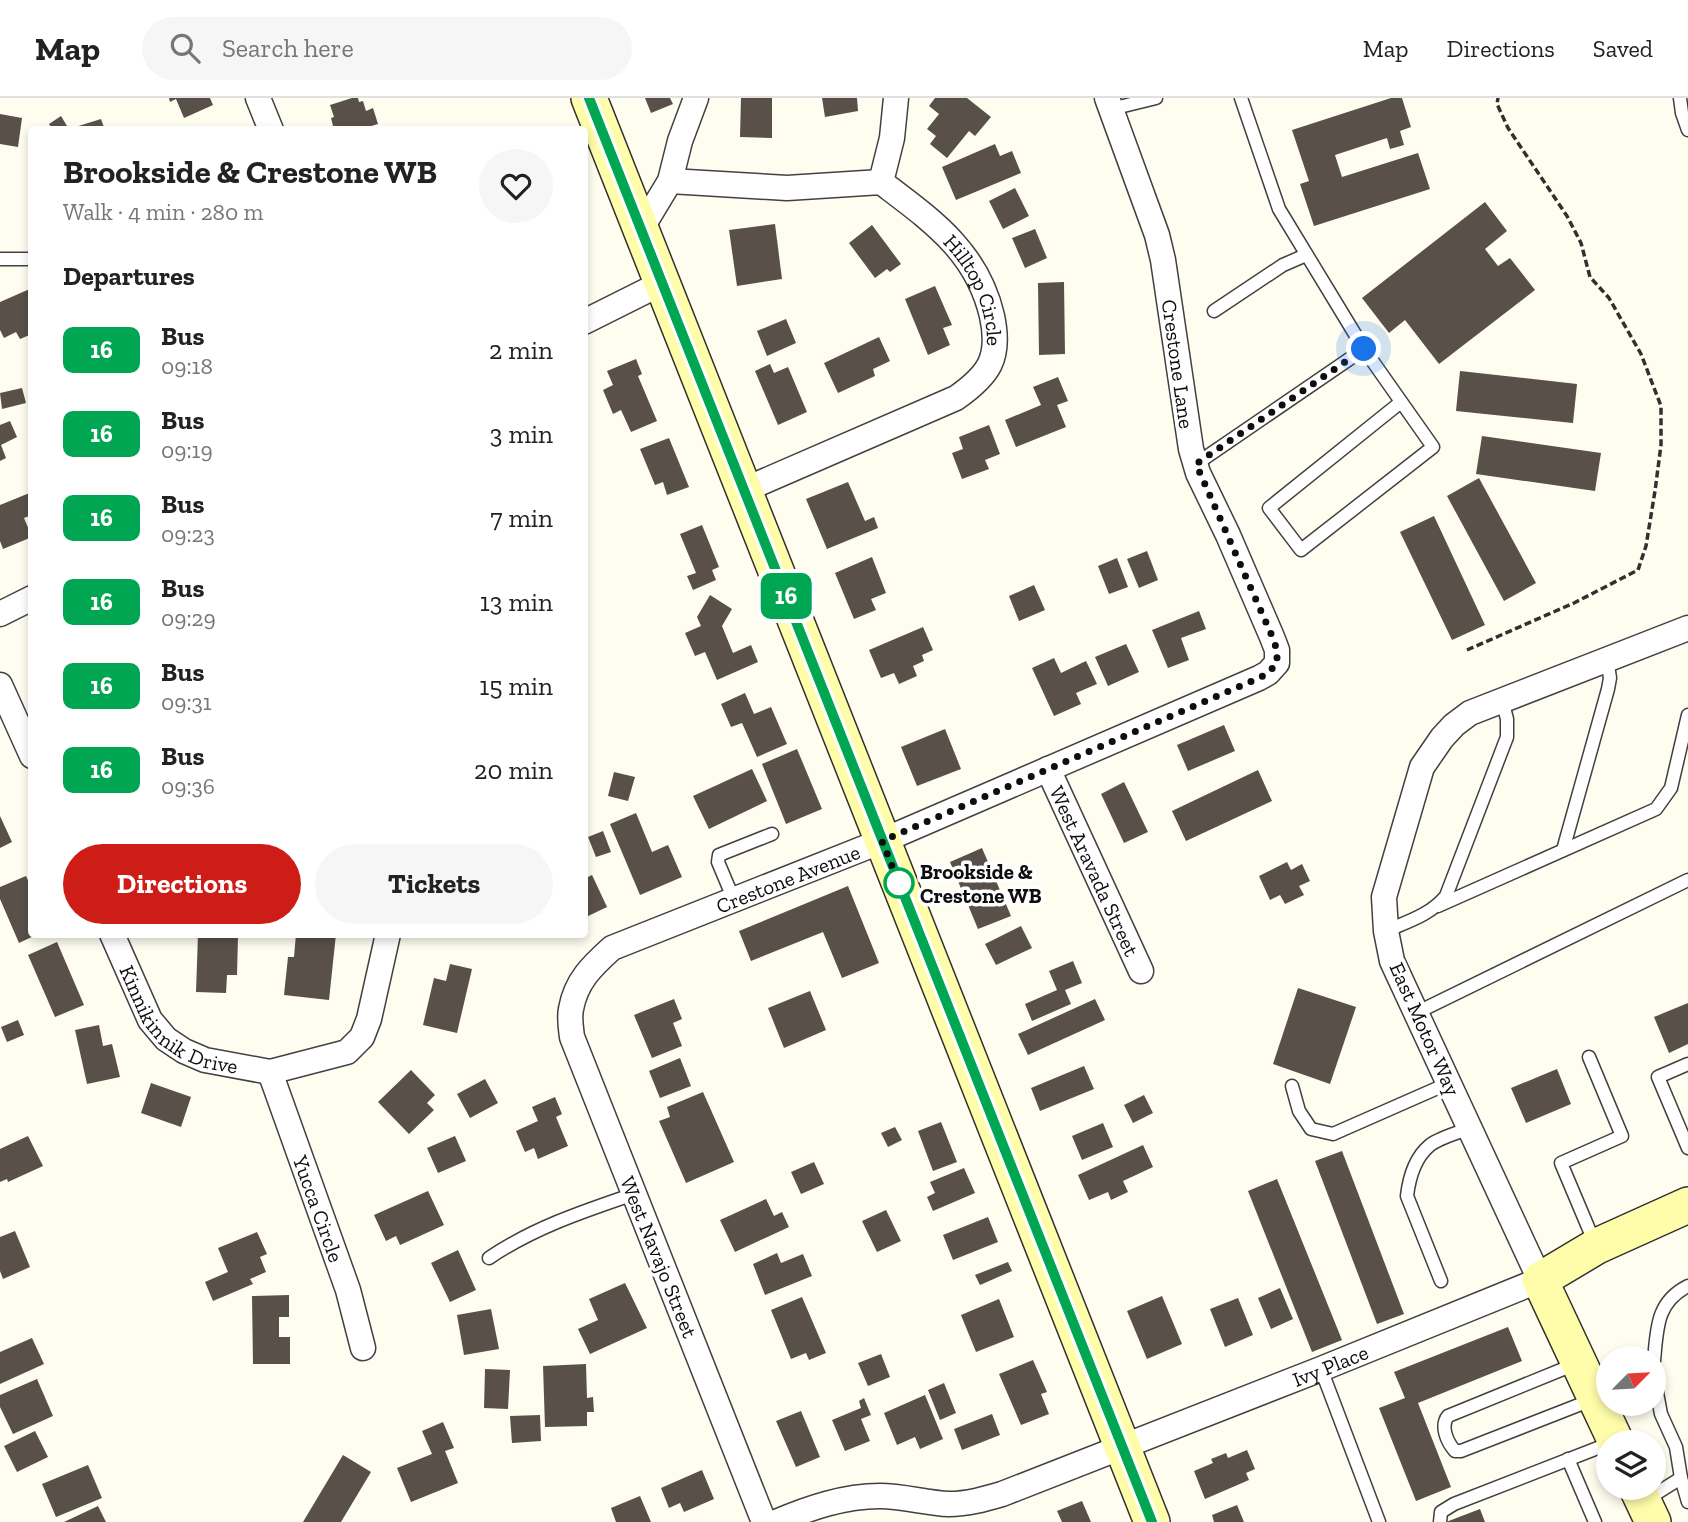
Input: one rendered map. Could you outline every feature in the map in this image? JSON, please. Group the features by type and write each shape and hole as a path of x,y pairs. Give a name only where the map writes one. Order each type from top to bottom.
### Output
{"street":[{"path":"258,98 269,126"},
{"path":"589,98 1152,1522"},
{"path":"640,229 670,181 680,141 696,98"},
{"path":"670,181 787,187 881,182 892,138 895,98"},
{"name":"Crestone Lane","path":"1109,104 1157,234 1191,449 1272,636 1277,650 1277,663"},
{"name":"Hilltop Circle","path":"744,490 956,398 974,385 988,369 994,350 995,328 988,299 976,272 963,253 940,229 881,182"},
{"path":"588,319 662,284"},
{"path":"0,614 28,600"},
{"name":"East Motor Way","path":"1608,1430 1392,961 1386,930 1384,897 1422,767 1454,725 1470,713 1688,628"},
{"name":"Crestone Avenue","path":"577,990 589,969 612,948 882,841 1259,678 1277,663"},
{"path":"0,685 28,747"},
{"name":"West Aravada Street","path":"1048,769 1141,971"},
{"name":"Kinnikinnik Drive","path":"114,938 150,1020 166,1038 184,1051 205,1060 270,1072"},
{"path":"270,1072 347,1052 362,1037 369,1019 387,938"},
{"name":"West Navajo Street","path":"577,990 570,1010 572,1038 764,1522"},
{"name":"Yucca Circle","path":"270,1072 348,1290 363,1348"},
{"path":"1540,1280 1597,1246 1688,1205"},
{"name":"Ivy Place","path":"776,1522 809,1508 845,1500 880,1496 949,1504 973,1502 1002,1494 1540,1280"}],"lane":[{"path":"1109,104 1156,98"},
{"path":"1241,98 1279,209 1364,349 1433,447 1301,550 1269,508 1401,402"},
{"path":"1680,98 1688,130"},
{"path":"1214,311 1283,265 1307,255"},
{"path":"0,259 28,259"},
{"path":"1196,464 1364,349"},
{"path":"1563,850 1608,689 1610,678 1607,659"},
{"path":"1438,906 1446,895 1507,737 1507,719 1502,700"},
{"path":"1386,930 1423,916 1438,906 1656,809 1671,788 1688,715"},
{"path":"734,900 718,862 719,855 772,834"},
{"path":"1416,1013 1688,880"},
{"path":"1589,1057 1622,1136 1561,1163 1597,1246"},
{"path":"1688,1064 1658,1077 1684,1126 1688,1148"},
{"path":"1292,1086 1299,1111 1311,1129 1333,1133 1449,1083"},
{"path":"1441,1281 1407,1196 1409,1181 1419,1157 1430,1145 1470,1128"},
{"path":"489,1258 513,1242 548,1226 634,1194"},
{"path":"1656,1346 1658,1322 1674,1293 1688,1286"},
{"path":"1578,1363 1448,1416 1444,1427 1451,1446 1455,1451 1461,1451 1595,1399"},
{"path":"1321,1369 1379,1522"},
{"path":"1662,1416 1676,1447 1688,1503"},
{"path":"1440,1522 1441,1512 1454,1504 1596,1448"},
{"path":"1568,1459 1595,1522"},
{"path":"1644,1504 1681,1478"}],"path":[{"path":"1467,650 1574,603 1638,570 1646,546 1661,445 1661,406 1641,354 1609,298 1590,277 1581,243 1567,216 1508,128 1497,104 1498,98"}],"building":[{"path":"169,98 210,98 213,105 184,118 176,99 170,102"},
{"path":"358,98 359,102 363,101 366,111 373,108 378,124 333,126 331,118 334,117 330,105"},
{"path":"645,98 670,98 673,104 651,113"},
{"path":"741,98 772,98 772,138 740,137"},
{"path":"822,98 857,98 858,111 825,117"},
{"path":"935,98 967,98 991,117 975,136 969,131 947,158 930,144 936,136 927,129 939,114 929,106"},
{"path":"1391,98 1402,98 1411,127 1400,131 1404,145 1390,149 1387,138 1335,155 1342,177 1418,153 1430,189 1314,226 1300,184 1309,181 1292,130"},
{"path":"0,114 22,118 18,147 0,144"},
{"path":"61,116 67,126 50,126 49,124"},
{"path":"101,119 104,126 79,126"},
{"path":"995,144 1000,156 1012,151 1021,173 956,200 942,167"},
{"path":"1015,188 1029,216 1003,229 989,201"},
{"path":"1485,202 1507,231 1485,249 1498,266 1510,258 1535,290 1439,364 1405,320 1389,333 1362,298"},
{"path":"775,224 782,279 737,286 729,230"},
{"path":"872,225 901,264 890,272 887,269 875,278 849,243"},
{"path":"1035,229 1047,258 1025,268 1012,238"},
{"path":"1064,282 1065,354 1039,355 1038,283"},
{"path":"935,286 952,325 943,328 950,345 928,355 905,299"},
{"path":"28,290 28,336 20,339 16,332 4,338 0,330 0,302"},
{"path":"786,319 796,343 767,356 757,331"},
{"path":"879,337 890,361 873,369 875,376 838,393 824,363"},
{"path":"636,359 642,374 638,376 657,421 631,432 621,410 613,414 603,390 613,385 607,371"},
{"path":"770,364 774,373 788,367 807,412 778,425 755,371"},
{"path":"1460,371 1577,384 1573,423 1456,411"},
{"path":"1058,377 1068,401 1057,405 1066,427 1016,447 1005,420 1041,405 1033,387"},
{"path":"22,388 26,403 2,409 0,393"},
{"path":"10,421 17,437 1,445 6,458 0,461 0,425"},
{"path":"989,425 1000,454 985,460 989,469 962,479 952,453 963,449 959,437"},
{"path":"1482,436 1601,453 1595,491 1476,474"},
{"path":"669,438 689,487 667,495 663,482 655,485 640,449"},
{"path":"1479,478 1536,583 1504,601 1447,496"},
{"path":"848,482 865,521 874,517 878,528 827,549 806,499"},
{"path":"28,494 28,516 24,518 28,528 28,539 3,549 0,541 0,505"},
{"path":"1434,516 1485,625 1452,640 1400,532"},
{"path":"702,525 719,567 712,570 716,580 693,590 687,576 696,573 680,534"},
{"path":"1147,551 1158,580 1139,588 1127,559"},
{"path":"872,557 886,593 871,599 876,610 854,619 835,573"},
{"path":"1117,558 1128,587 1109,594 1098,566"},
{"path":"1034,585 1045,610 1019,621 1009,596"},
{"path":"710,595 732,609 722,626 733,653 751,645 758,662 717,680 705,652 695,656 685,633 701,626 697,617"},
{"path":"1199,611 1206,629 1181,638 1189,660 1168,668 1152,630"},
{"path":"923,627 933,650 922,655 924,661 913,666 917,676 899,684 894,673 881,678 869,650"},
{"path":"1126,644 1139,672 1108,686 1095,657"},
{"path":"1054,658 1061,673 1086,661 1097,684 1076,693 1081,704 1054,716 1032,668"},
{"path":"745,693 754,714 771,707 787,744 757,757 742,723 731,727 721,704"},
{"path":"1224,725 1235,751 1188,771 1177,745"},
{"path":"945,729 961,769 917,786 901,747"},
{"path":"797,749 822,809 786,824 762,764"},
{"path":"752,769 767,801 709,829 693,796"},
{"path":"1258,770 1272,801 1186,841 1172,811"},
{"path":"614,772 635,777 628,801 608,796"},
{"path":"1124,782 1148,832 1124,843 1101,794"},
{"path":"636,813 652,852 668,845 682,877 640,895 610,824"},
{"path":"0,816 12,842 0,848"},
{"path":"603,831 611,852 596,857 588,837"},
{"path":"982,848 1011,916 978,929 950,862"},
{"path":"1287,862 1291,870 1302,864 1310,881 1299,886 1304,895 1285,904 1280,895 1270,900 1259,876"},
{"path":"592,875 607,907 588,916 588,877"},
{"path":"26,876 28,880 30,938 19,943 0,899 0,887"},
{"path":"848,886 879,963 842,978 823,932 751,961 739,931"},
{"path":"1021,926 1032,948 996,965 985,944"},
{"path":"198,938 238,938 237,975 227,975 226,993 196,992"},
{"path":"296,938 336,938 329,1000 284,995 288,957 294,957"},
{"path":"57,942 84,1005 55,1017 28,955"},
{"path":"1073,961 1082,983 1065,990 1071,1004 1032,1021 1025,1004 1057,990 1049,971"},
{"path":"450,964 472,969 457,1033 423,1025 434,978 446,981"},
{"path":"1298,988 1356,1007 1330,1084 1273,1064"},
{"path":"810,991 826,1030 784,1048 768,1008"},
{"path":"674,999 682,1019 673,1023 682,1046 652,1058 634,1015"},
{"path":"1095,999 1105,1020 1028,1055 1018,1034"},
{"path":"1688,1003 1688,1044 1669,1053 1654,1017"},
{"path":"18,1020 24,1035 7,1042 1,1027"},
{"path":"99,1025 103,1046 112,1044 120,1077 87,1084 75,1030"},
{"path":"680,1058 691,1086 660,1098 649,1071"},
{"path":"1084,1066 1094,1089 1040,1111 1031,1088"},
{"path":"1557,1069 1571,1104 1526,1123 1511,1088"},
{"path":"411,1070 435,1095 427,1103 434,1110 409,1134 378,1102"},
{"path":"485,1079 498,1103 470,1118 457,1094"},
{"path":"151,1083 191,1097 181,1127 141,1113"},
{"path":"703,1092 734,1162 686,1183 659,1121 670,1117 667,1107"},
{"path":"1144,1095 1153,1113 1133,1123 1124,1105"},
{"path":"555,1097 562,1114 556,1117 568,1146 538,1159 534,1148 525,1152 516,1131 538,1121 532,1107"},
{"path":"941,1122 957,1162 933,1171 918,1131"},
{"path":"1103,1123 1113,1147 1082,1160 1072,1136"},
{"path":"895,1127 902,1140 888,1147 881,1133"},
{"path":"28,1136 43,1166 8,1182 7,1179 0,1182 0,1149"},
{"path":"455,1136 466,1161 438,1173 427,1148"},
{"path":"1143,1145 1153,1167 1123,1181 1128,1192 1111,1200 1108,1192 1089,1200 1078,1175"},
{"path":"1342,1151 1404,1314 1377,1324 1315,1161"},
{"path":"814,1162 824,1184 801,1194 791,1172"},
{"path":"964,1168 975,1193 933,1211 927,1197 935,1193 930,1182"},
{"path":"1277,1179 1342,1340 1312,1352 1248,1191"},
{"path":"428,1191 444,1225 400,1245 396,1236 386,1241 374,1215"},
{"path":"766,1199 774,1216 782,1212 789,1227 735,1252 720,1220"},
{"path":"886,1210 901,1241 877,1252 862,1221"},
{"path":"988,1217 998,1242 953,1260 943,1235"},
{"path":"15,1231 30,1267 3,1279 0,1271 0,1237"},
{"path":"257,1232 267,1254 260,1257 266,1272 250,1279 253,1284 213,1301 205,1282 228,1272 218,1248"},
{"path":"458,1250 476,1290 450,1302 431,1263"},
{"path":"777,1253 781,1263 803,1254 812,1276 765,1295 753,1264"},
{"path":"1008,1262 1012,1271 980,1285 975,1275"},
{"path":"625,1283 647,1328 590,1354 578,1329 598,1320 589,1299"},
{"path":"1280,1288 1293,1319 1271,1329 1258,1298"},
{"path":"289,1295 289,1317 279,1317 279,1337 290,1337 290,1364 253,1364 252,1296"},
{"path":"1162,1296 1182,1344 1147,1359 1127,1311"},
{"path":"802,1297 826,1353 809,1360 806,1353 791,1359 771,1310"},
{"path":"1238,1298 1253,1335 1225,1347 1210,1309"},
{"path":"999,1299 1014,1337 976,1352 961,1315"},
{"path":"491,1309 499,1349 464,1355 457,1315"},
{"path":"1508,1327 1522,1361 1418,1403 1451,1487 1416,1501 1379,1408 1405,1398 1394,1372"},
{"path":"32,1338 44,1364 0,1384 0,1352"},
{"path":"881,1354 890,1377 868,1386 858,1363"},
{"path":"1033,1360 1047,1392 1041,1394 1049,1414 1021,1425 999,1374"},
{"path":"586,1364 587,1398 593,1397 594,1412 587,1412 587,1426 545,1427 543,1366"},
{"path":"485,1369 510,1370 508,1409 484,1408"},
{"path":"37,1379 53,1416 13,1434 0,1407 0,1395"},
{"path":"944,1383 956,1413 940,1420 928,1390"},
{"path":"925,1395 943,1439 920,1449 915,1437 897,1445 884,1413"},
{"path":"864,1398 871,1415 861,1419 870,1441 845,1451 832,1420 861,1408 859,1401"},
{"path":"801,1411 820,1457 796,1467 776,1421"},
{"path":"992,1414 1000,1435 962,1450 954,1429"},
{"path":"540,1415 541,1441 512,1443 510,1416"},
{"path":"443,1422 454,1448 445,1451 458,1483 411,1502 397,1468 432,1454 422,1431"},
{"path":"35,1431 48,1457 17,1472 4,1446"},
{"path":"1247,1450 1255,1469 1246,1473 1249,1480 1205,1499 1194,1471 1213,1463 1211,1459 1226,1453 1228,1458"},
{"path":"343,1455 371,1472 341,1522 303,1522"},
{"path":"88,1465 102,1498 56,1517 42,1484"},
{"path":"702,1470 714,1499 684,1512 680,1503 669,1508 661,1488"},
{"path":"640,1496 651,1522 616,1522 611,1508"},
{"path":"1082,1501 1091,1522 1062,1522 1057,1511"},
{"path":"1237,1505 1244,1522 1214,1522 1212,1515"},
{"path":"98,1506 106,1522 64,1522"},
{"path":"1480,1509 1485,1522 1446,1522"}],"bus line":[{"name":"16","path":"589,98 1152,1522"}],"place":[{"name":"Brookside & Crestone WB","path":"899,883"}],"route":[{"path":"899,883 900,886 882,841 1259,678 1277,663 1277,650 1272,636 1196,464 1364,349"}]}
